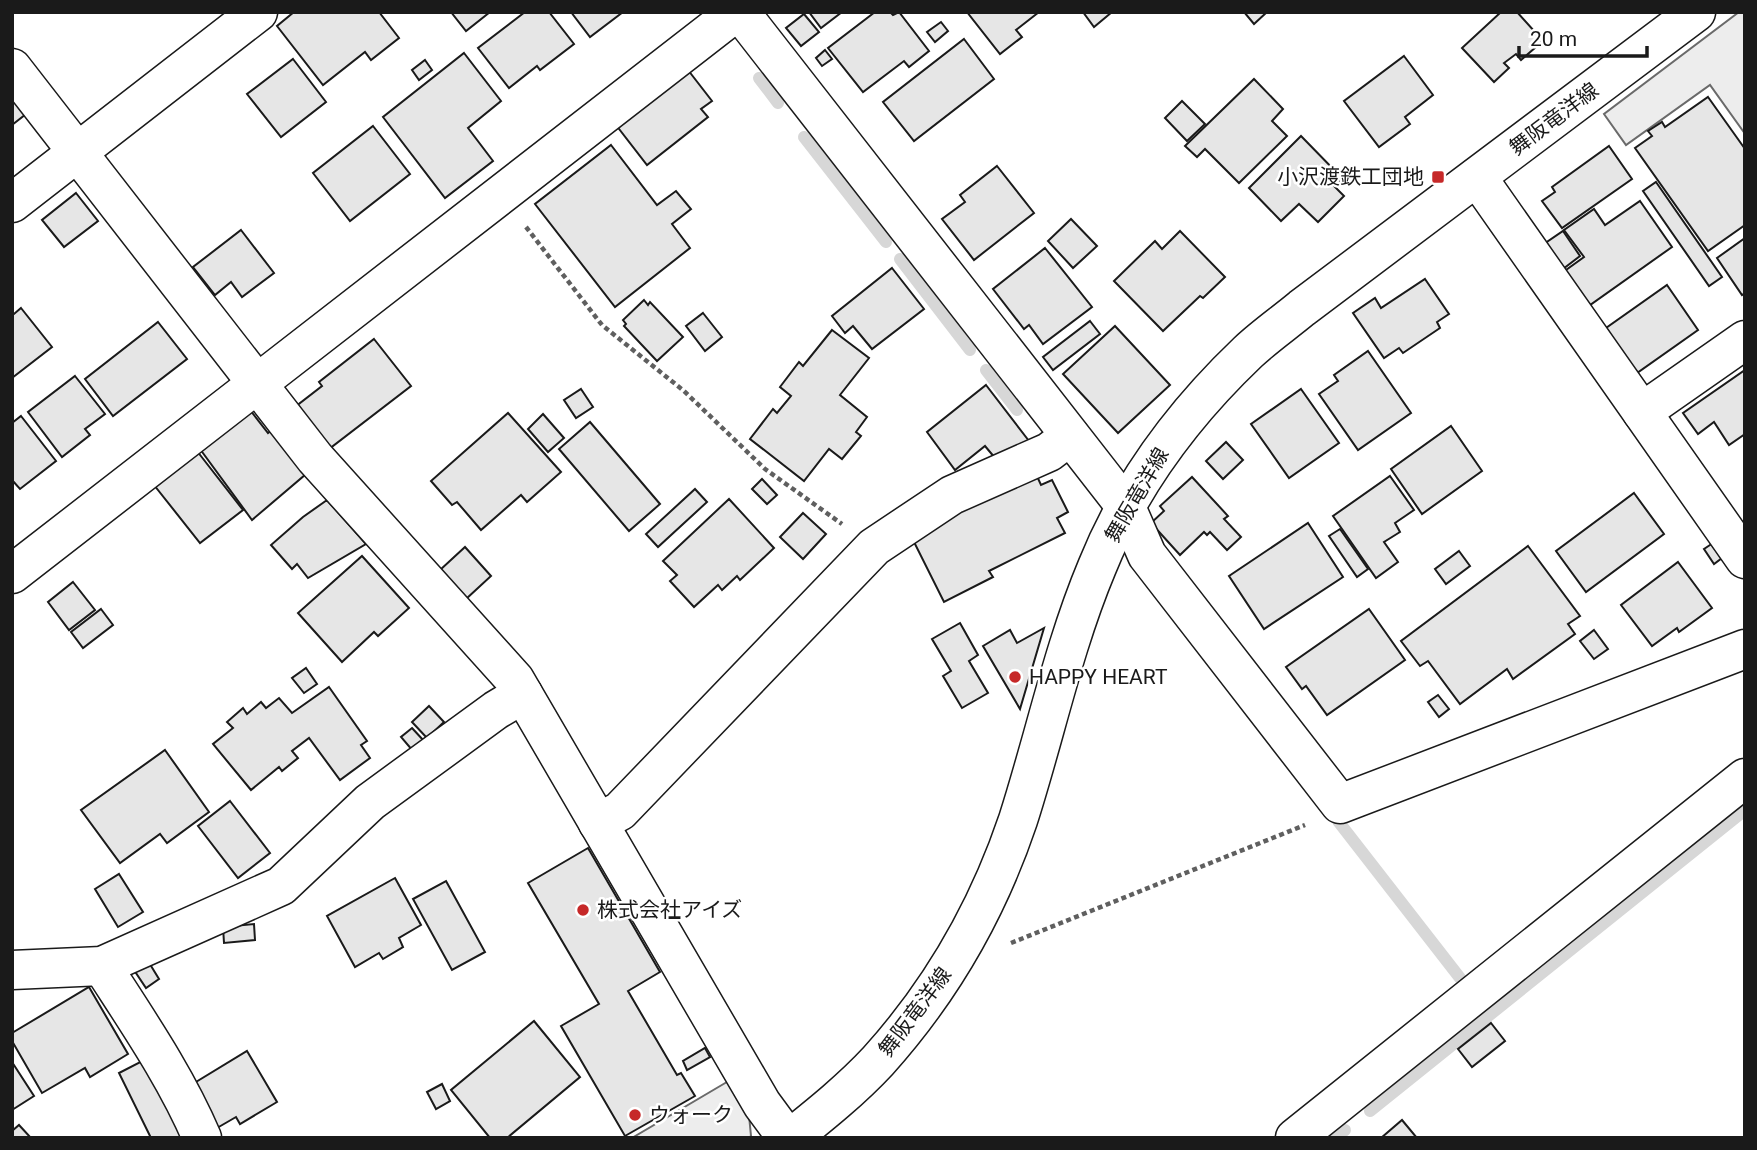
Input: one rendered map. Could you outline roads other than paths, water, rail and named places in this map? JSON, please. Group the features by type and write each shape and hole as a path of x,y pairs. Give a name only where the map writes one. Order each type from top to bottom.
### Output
{"street":[{"path":"12,203 258,12"},
{"path":"12,574 738,12 1126,507 1147,555 1340,804 1745,649"},
{"name":"舞阪竜洋線","path":"789,1138 826,1111 877,1062 922,1008 961,949 993,887 1017,821 1075,629 1097,566 1126,507 1174,433 1203,398 1250,350 1302,308 1696,12"},
{"path":"12,68 315,458 515,680 762,1104 789,1138"},
{"path":"1476,177 1745,559"},
{"path":"1642,412 1745,340"},
{"path":"598,823 620,811 874,547 952,495 1049,452 1070,436"},
{"path":"12,970 102,966 281,886 370,802 496,710 523,694"},
{"path":"1295,1138 1745,778"},
{"path":"102,966 166,1066 202,1138"}],"waterway":[{"path":"759,78 778,103"},
{"path":"804,137 886,242"},
{"path":"900,259 970,350"},
{"path":"986,370 1017,410"},
{"path":"1370,1111 1745,810"},
{"path":"1338,821 1460,978"},
{"path":"1335,1138 1345,1130"}],"place":[{"name":"小沢渡鉄工団地","path":"1438,177"},
{"name":"HAPPY HEART","path":"1015,677"},
{"name":"株式会社アイズ","path":"583,910"},
{"name":"ウォーク","path":"635,1115"}]}
